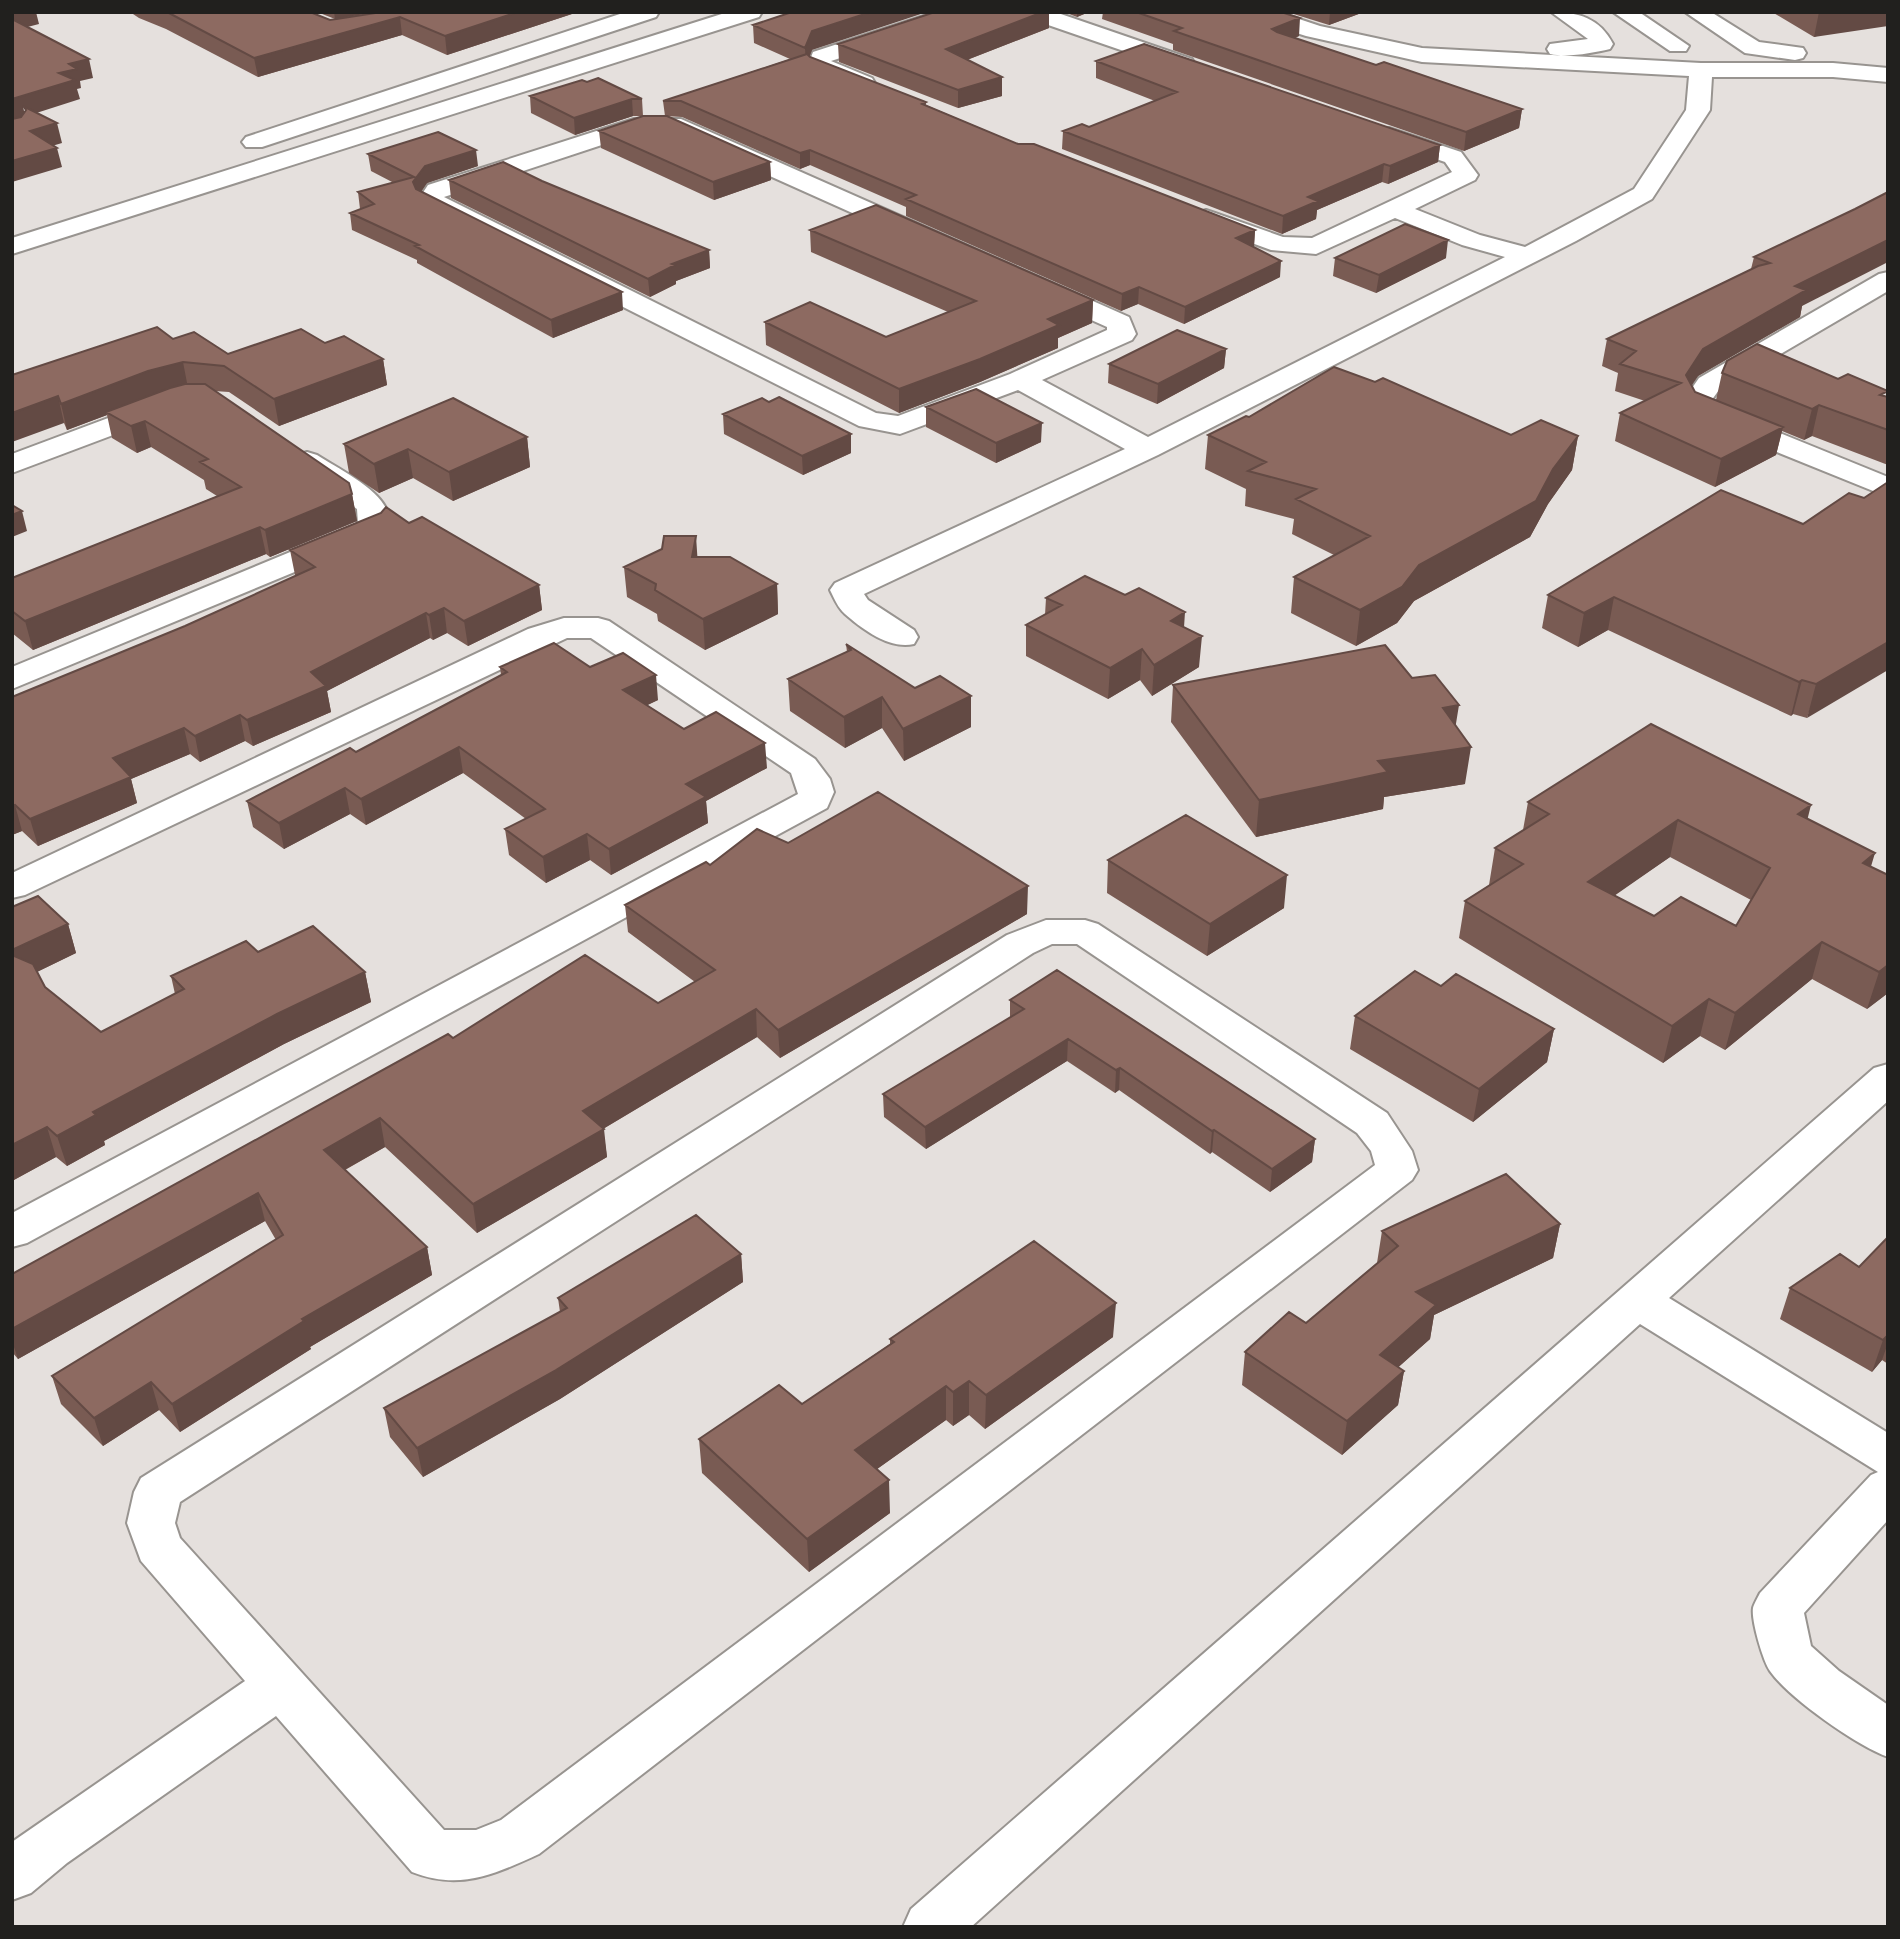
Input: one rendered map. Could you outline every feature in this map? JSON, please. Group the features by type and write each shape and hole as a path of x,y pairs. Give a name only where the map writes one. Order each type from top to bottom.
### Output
{"street":[{"path":"232,149 648,12"},
{"path":"12,246 751,12"},
{"path":"882,90 819,65 821,57 958,12"},
{"path":"1033,12 1204,71"},
{"path":"1255,12 1314,31 1422,55 1544,61 1707,55 1770,48 1801,54 1833,70"},
{"path":"1562,12 1598,36 1602,44"},
{"path":"1623,12 1678,46 1707,55 1888,75"},
{"path":"1696,12 1753,48"},
{"path":"1544,61 1548,53 1556,49 1602,44 1678,46"},
{"path":"902,637 855,606 846,590 1148,449 1643,194 1698,110 1707,55"},
{"path":"1020,380 1122,334 1119,323 673,124 642,124 629,128 437,190 429,201 869,420 900,425 1020,380 1148,449"},
{"path":"1186,210 1280,246 1316,246 1466,175 1453,157 1362,125"},
{"path":"1394,209 1471,240 1525,256"},
{"path":"1888,279 1709,384 1697,401 1700,411 1888,488"},
{"path":"12,464 189,399"},
{"path":"12,679 373,529 375,514 370,504 283,444"},
{"path":"12,887 540,636 564,628 598,628 803,766 816,792 814,800 12,1232"},
{"path":"1046,932 1085,932 1371,1124 1387,1142 1396,1160 1397,1170 520,1837 480,1855 431,1855 280,1685 158,1546 151,1523 158,1492 1020,943 1046,932"},
{"path":"931,1927 1888,1077"},
{"path":"1637,1300 1888,1457"},
{"path":"1888,1488 1778,1608 1788,1656 1821,1688 1888,1734"},
{"path":"12,1875 48,1846 280,1685"}],"building":[{"path":"167,12 310,12 330,20 382,12 518,12 445,36 400,17 254,58"},
{"path":"792,12 871,12 812,31 805,48 753,25"},
{"path":"935,12 1043,12 946,49 1002,77 958,90 838,44"},
{"path":"1136,12 1281,12 1300,18 1272,29 1277,32 1376,65 1384,62 1522,109 1466,132 1174,31 1182,28"},
{"path":"12,19 89,59 69,64 77,69 59,73 75,80 12,99"},
{"path":"1144,44 1440,145 1390,166 1384,164 1308,197 1318,201 1283,216 1063,131 1082,124 1089,127 1177,92 1096,61"},
{"path":"807,54 926,102 922,104 1018,144 1034,144 1255,230 1236,238 1281,261 1185,307 1139,287 1122,294 906,199 916,195 810,150 800,153 681,101 663,101"},
{"path":"598,78 642,99 632,99 574,118 530,96 582,80 587,82"},
{"path":"23,106 57,123 30,131 57,148 12,161 12,119 21,117 26,110"},
{"path":"643,116 667,116 770,162 713,182 599,131"},
{"path":"438,132 476,150 425,166 413,182 416,189 622,292 551,320 415,246 419,245 350,213 374,204 358,192 414,177 368,154"},
{"path":"503,162 542,181 709,250 672,264 675,265 648,279 449,180"},
{"path":"1888,192 1888,240 1795,286 1806,290 1703,349 1686,375 1695,392 1783,427 1721,459 1620,413 1681,383 1620,364 1636,351 1607,339 1758,266 1770,263 1754,257"},
{"path":"876,205 1093,300 1048,319 1059,325 980,359 899,389 765,322 810,302 886,337 976,301 810,230"},
{"path":"1405,224 1448,240 1379,275 1335,258"},
{"path":"157,327 173,339 194,332 228,354 301,329 325,343 344,336 383,359 274,399 224,366 183,362 148,371 61,404 58,396 12,413 12,375"},
{"path":"1177,330 1226,349 1158,384 1109,364"},
{"path":"1757,344 1838,379 1848,374 1888,391 1880,395 1888,397 1888,430 1819,405 1812,409 1722,373 1727,361"},
{"path":"1334,367 1375,382 1383,378 1511,435 1541,420 1578,436 1553,469 1536,501 1419,565 1402,587 1360,610 1294,577 1370,536 1296,499 1316,489 1248,471 1266,462 1208,435 1246,416 1249,417"},
{"path":"185,384 205,384 349,483 352,494 265,530 260,527 25,621 12,611 12,578 241,487 200,462 208,459 145,421 131,426 106,412"},
{"path":"976,389 1042,423 996,443 926,407"},
{"path":"779,397 851,434 802,456 723,414 762,398 769,402"},
{"path":"453,398 527,437 449,472 408,449 374,464 344,444"},
{"path":"1888,482 1888,642 1816,684 1802,680 1799,682 1614,597 1584,613 1548,595 1721,490 1803,524 1849,493 1864,498"},
{"path":"12,505 22,511 12,515"},
{"path":"386,507 409,523 422,517 539,585 464,621 444,608 429,615 426,613 311,672 326,686 247,720 240,715 195,736 184,728 113,758 131,777 30,819 15,805 12,806 12,697 185,626 315,567 290,550 381,513"},
{"path":"664,536 696,536 692,557 730,557 777,584 703,619 655,590 656,584 624,567 662,549"},
{"path":"1085,576 1125,595 1139,588 1185,612 1171,621 1202,636 1154,665 1142,649 1110,668 1026,625 1062,605 1046,598"},
{"path":"554,643 590,667 623,653 656,675 623,690 684,729 716,712 765,743 686,784 706,797 609,849 587,834 543,857 505,829 545,809 459,747 361,799 345,788 279,823 247,801 350,748 356,752 507,672 500,667"},
{"path":"846,644 915,688 940,676 971,696 903,729 882,697 844,717 788,679 851,650"},
{"path":"1385,645 1412,678 1435,675 1459,705 1443,708 1471,747 1378,761 1388,772 1259,800 1173,685"},
{"path":"1651,724 1811,805 1798,814 1875,853 1863,863 1888,875 1888,965 1879,972 1822,942 1735,1013 1709,999 1672,1026 1465,901 1523,864 1495,848 1549,814 1528,802","holes":["1678,820 1770,868 1736,926 1681,897 1654,916 1588,882"]},
{"path":"878,792 1028,886 778,1030 756,1009 583,1111 604,1129 473,1204 380,1118 324,1150 427,1247 302,1319 304,1321 172,1404 151,1382 94,1418 52,1376 283,1235 258,1193 12,1329 12,1274 448,1034 453,1038 585,955 658,1003 715,970 625,905 706,862 710,865 757,829 788,843"},
{"path":"1186,815 1287,875 1210,924 1108,860"},
{"path":"38,896 68,924 12,950 12,907"},
{"path":"313,926 365,972 277,1014 93,1112 96,1115 57,1136 47,1127 12,1145 12,955 33,964 45,987 101,1032 184,989 171,976 246,941 258,952"},
{"path":"1057,970 1315,1139 1272,1169 1120,1068 1116,1070 1068,1039 925,1127 883,1094 1024,1009 1010,1000"},
{"path":"1415,971 1441,986 1456,974 1554,1029 1479,1089 1355,1016"},
{"path":"1506,1174 1560,1224 1416,1292 1436,1305 1380,1355 1404,1371 1347,1421 1245,1352 1289,1312 1306,1323 1398,1246 1382,1231"},
{"path":"696,1215 741,1254 556,1370 417,1448 384,1408 567,1308 558,1298"},
{"path":"1888,1237 1888,1335 1883,1340 1790,1288 1840,1254 1859,1267"},
{"path":"1034,1241 1116,1303 986,1395 969,1381 953,1392 946,1386 855,1450 889,1480 807,1539 699,1439 779,1385 802,1404 894,1342 890,1339"}]}
